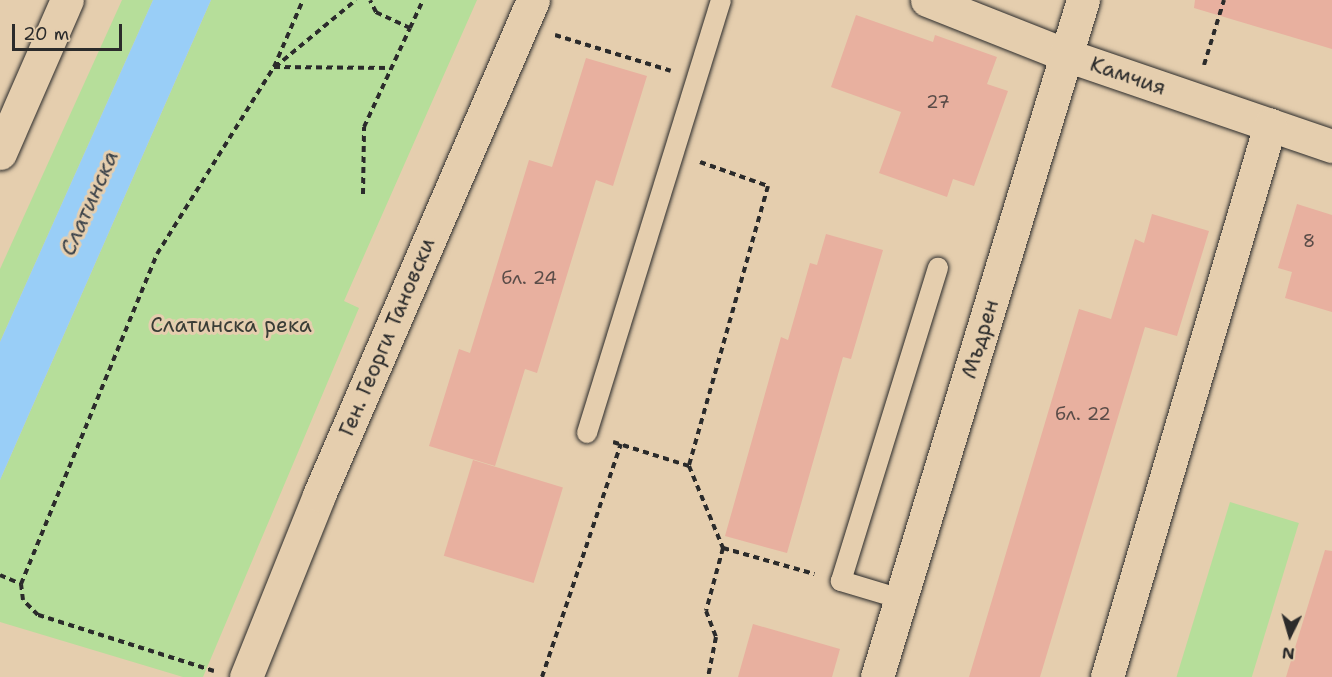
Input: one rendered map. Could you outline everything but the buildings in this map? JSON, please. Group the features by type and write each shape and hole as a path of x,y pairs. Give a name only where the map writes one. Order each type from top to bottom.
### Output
{"street":[{"path":"0,153 67,0"},
{"name":"Камчия","path":"927,0 1066,55 1332,146"},
{"name":"Мъдрен","path":"877,677 1083,0"},
{"name":"Ген. Георги Тановски","path":"235,676 319,495 528,12"},
{"path":"1107,677 1270,125"}],"lane":[{"path":"587,433 721,0"},
{"path":"901,598 842,581 938,268"}],"path":[{"path":"235,676 38,615 22,600 21,584 157,254 274,67 303,0"},
{"path":"274,67 356,0"},
{"path":"370,0 376,12 410,28"},
{"path":"363,194 364,127 423,0"},
{"path":"1193,98 1224,0"},
{"path":"528,12 697,79"},
{"path":"274,67 391,68"},
{"path":"673,153 768,186 689,466 723,548 706,611 716,637 708,677"},
{"path":"587,433 689,466"},
{"path":"542,677 621,444"},
{"path":"723,548 842,581"},
{"path":"0,575 21,584"}],"green space":[{"path":"122,0 153,0 0,342 0,269"},
{"name":"Слатинска река","path":"211,0 477,0 344,301 359,308 203,677 183,677 0,622 0,480"},
{"path":"1230,502 1299,523 1252,677 1176,677"}],"water":[{"name":"Слатинска","path":"153,0 211,0 0,480 0,342"}]}
